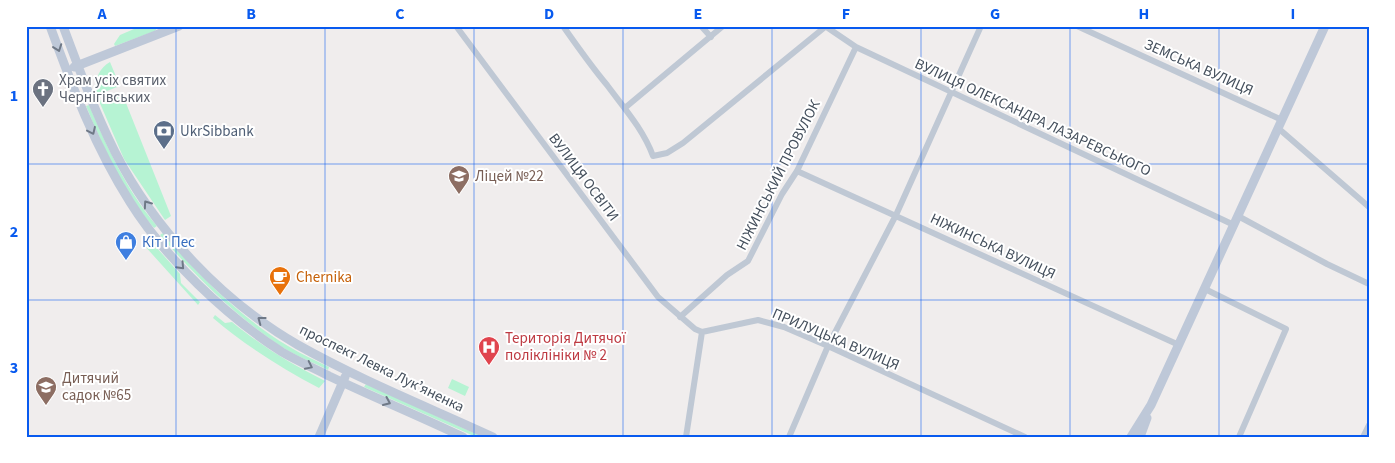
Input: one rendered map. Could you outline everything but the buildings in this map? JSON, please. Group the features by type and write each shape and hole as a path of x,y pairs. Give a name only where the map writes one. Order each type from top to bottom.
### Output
{"main road":[{"name":"проспект Левка Лукʼяненка","path":"50,26 66,70 94,134 130,202 174,259 213,298 283,352 343,382 464,437"},
{"name":"проспект Левка Лукʼяненка","path":"63,26 107,134 128,174 148,205 181,247 223,289 263,322 297,344 348,370 493,437"},
{"path":"66,70 179,26"},
{"path":"1140,437 1151,405 1178,345 1325,26"},
{"path":"319,437 348,370"},
{"path":"1131,437 1151,405"}],"street":[{"name":"ВУЛИЦЯ ОСВІТИ","path":"456,26 658,297 695,329 702,332"},
{"path":"562,26 608,87 626,107 649,144 653,156 667,153 683,143 825,26"},
{"path":"701,26 711,37"},
{"path":"626,107 723,26"},
{"name":"ВУЛИЦЯ ОЛЕКСАНДРА ЛАЗАРЕВСЬКОГО","path":"825,26 856,47 1234,225"},
{"path":"789,437 828,346 896,215 981,26"},
{"name":"ЗЕМСЬКА ВУЛИЦЯ","path":"1077,26 1280,124 1369,207"},
{"name":"НІЖИНСЬКИЙ ПРОВУЛОК","path":"680,317 727,275 748,261 782,194 797,171 856,47"},
{"name":"НІЖИНСЬКА ВУЛИЦЯ","path":"797,171 1178,345"},
{"path":"1238,216 1327,264 1369,284"},
{"path":"1205,289 1286,329 1239,437"},
{"name":"ПРИЛУЦЬКА ВУЛИЦЯ","path":"702,332 758,320 784,327 1025,437"},
{"path":"686,437 702,332"},
{"path":"1363,437 1369,425"}],"green space":[{"path":"141,26 158,26 155,31 115,46 114,44 120,35"},
{"path":"110,62 120,86 96,95 98,76 102,68"},
{"path":"122,93 171,216 165,220 124,159 99,101"},
{"path":"89,105 127,183 157,226 154,228 133,200 116,170 86,106"},
{"path":"163,233 205,280 237,309 270,335 329,367 328,370 287,350 235,312 174,251 160,235"},
{"path":"149,239 180,274 181,283 200,302 198,305 143,244"},
{"path":"215,315 225,323 232,322 277,354 325,381 319,388 277,364 225,328 213,318"},
{"path":"452,379 469,387 465,396 448,388"},
{"path":"366,384 483,437 476,437 364,387"}],"place":[{"name":"Храм усіх святих Чернігівських","path":"43,108"},
{"name":"UkrSibbank","path":"164,150"},
{"name":"Ліцей №22","path":"459,195"},
{"name":"Кіт і Пес","path":"126,261"},
{"name":"Chernika","path":"280,296"},
{"name":"Територія Дитячої поліклініки № 2","path":"489,366"},
{"name":"Дитячий садок №65","path":"46,406"}]}
